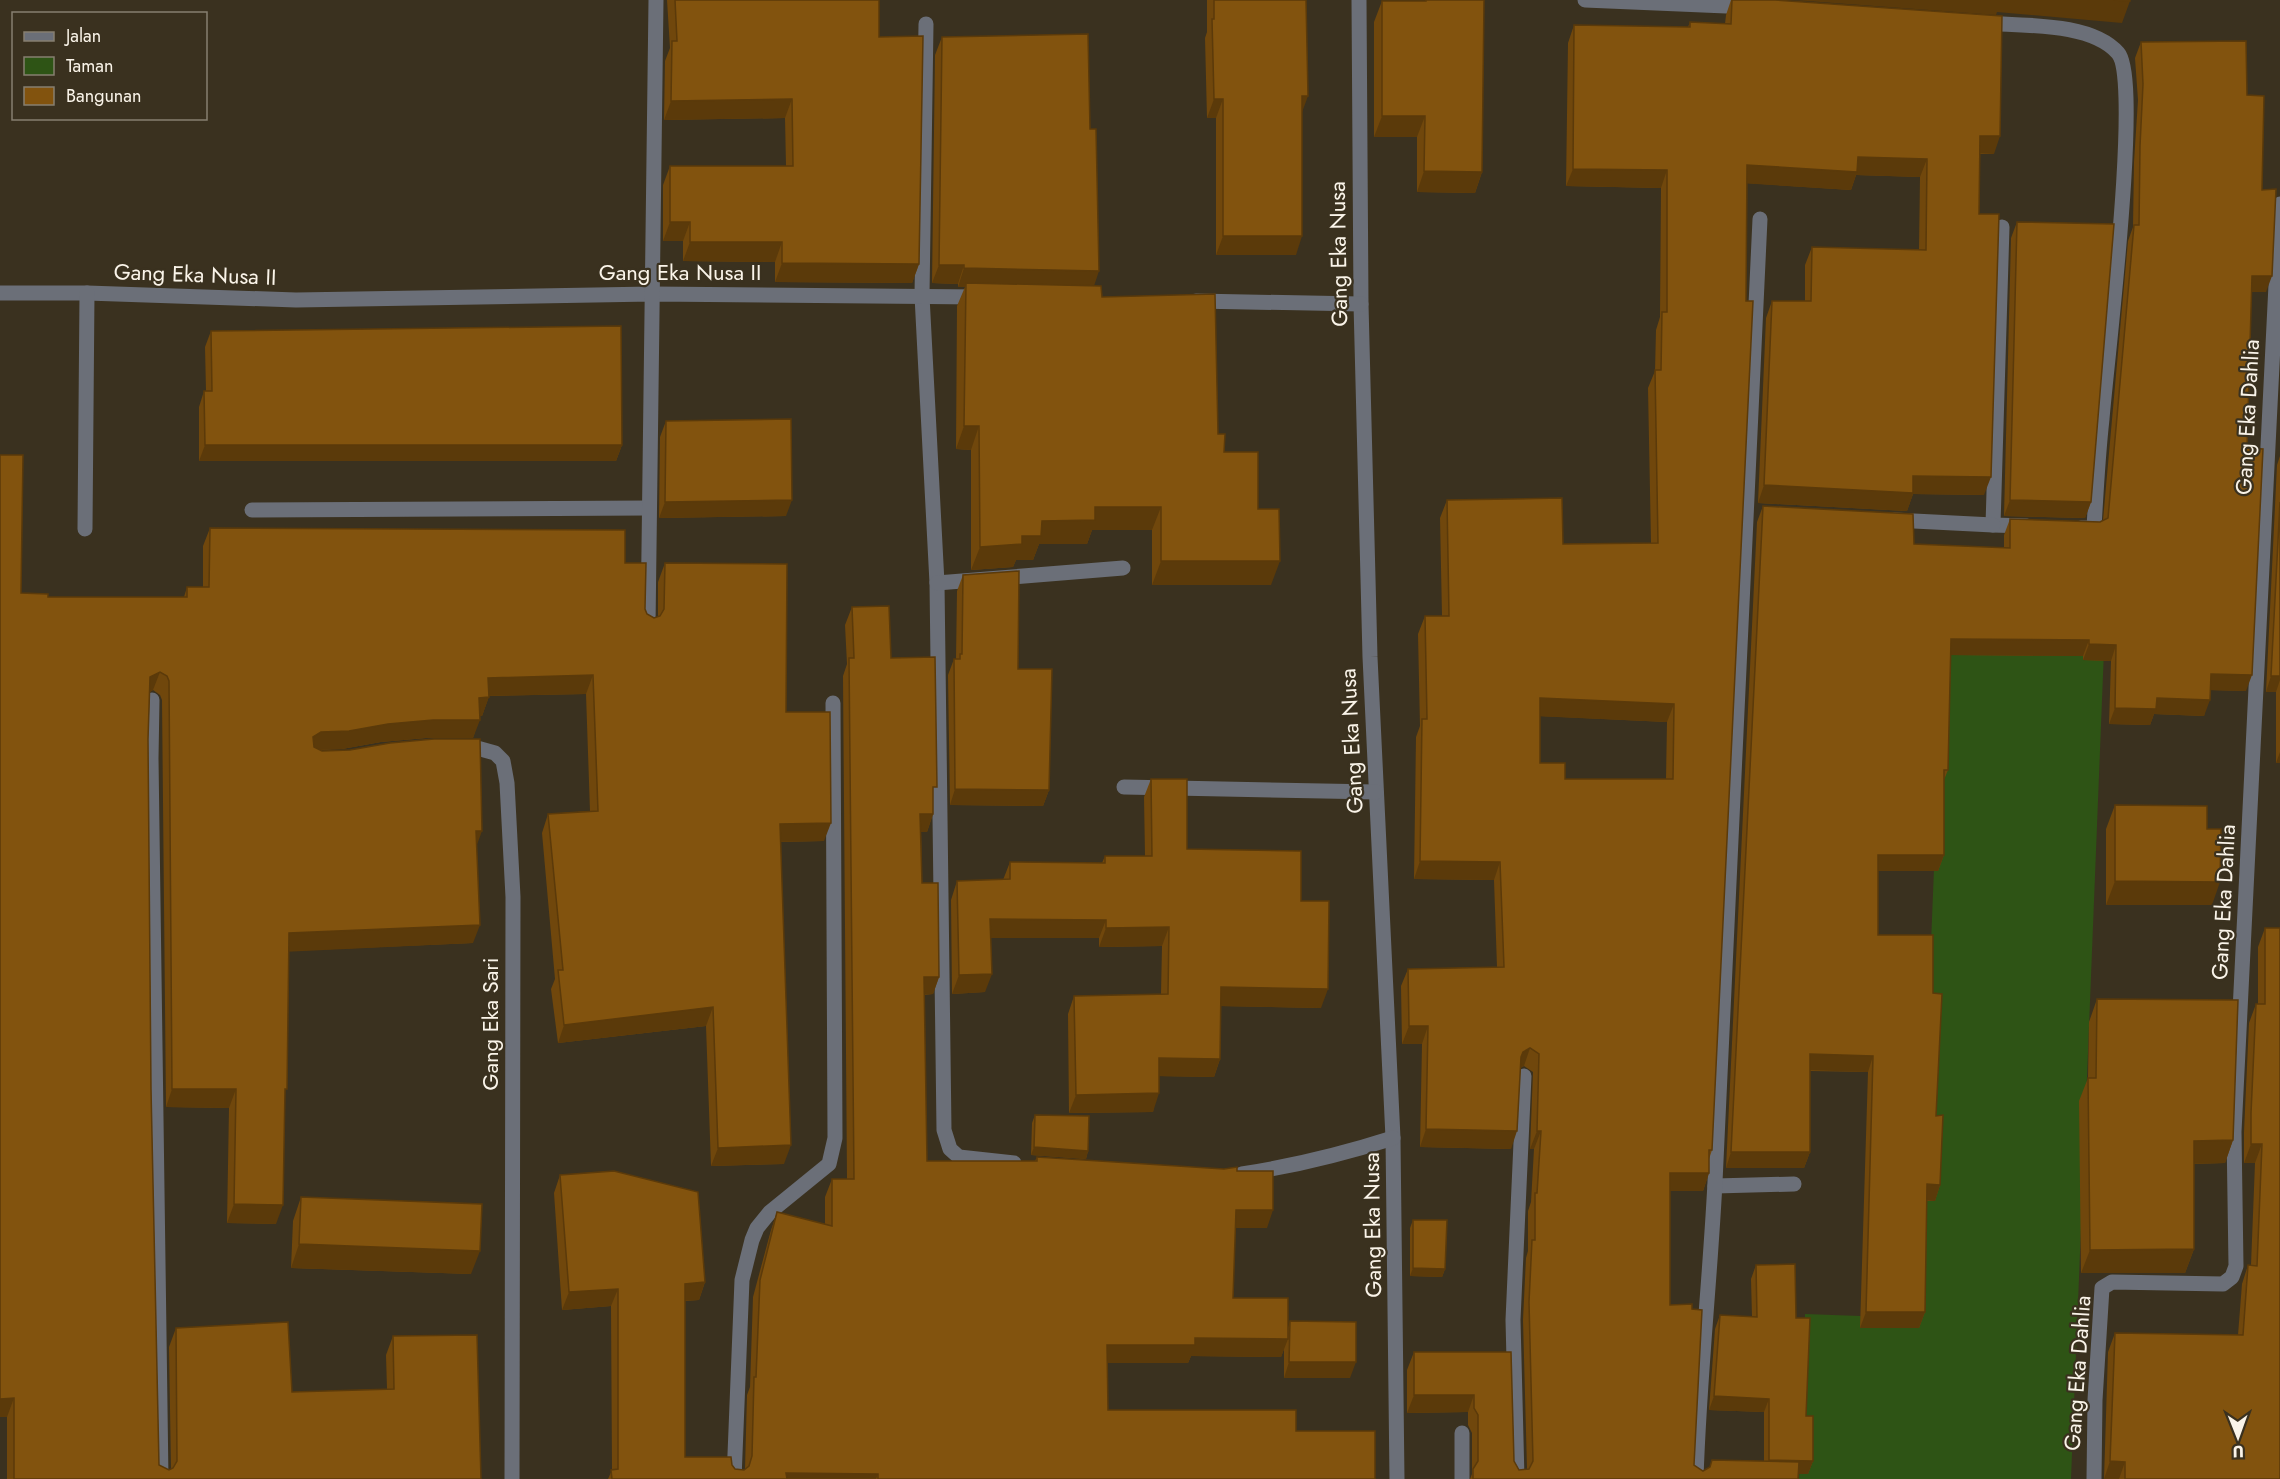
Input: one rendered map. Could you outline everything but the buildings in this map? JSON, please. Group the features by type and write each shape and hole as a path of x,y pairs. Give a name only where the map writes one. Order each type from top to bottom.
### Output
{"street":[{"path":"648,627 656,0"},
{"name":"Gang Eka Nusa","path":"1359,0 1361,304 1370,657 1393,1138 1397,1479"},
{"path":"1585,0 1698,2 1769,8"},
{"path":"1969,22 2075,30 2095,36 2107,42 2120,55 2126,82 2127,111 2119,237 2101,421 2094,528 2071,528"},
{"path":"926,24 922,296 937,583 945,1130 950,1149 959,1157 1025,1164"},
{"name":"Gang Eka Dahlia","path":"2094,1479 2095,1400 2102,1288 2112,1282 2223,1284 2232,1277 2236,1266 2234,1132 2280,204"},
{"path":"1696,1479 1754,513 1760,219"},
{"path":"1993,525 2002,227"},
{"path":"85,529 87,292"},
{"name":"Gang Eka Nusa II","path":"0,293 87,292 297,300 652,294 993,297"},
{"path":"1183,300 1361,304"},
{"path":"252,510 649,508"},
{"path":"1876,519 2038,526"},
{"path":"937,583 1123,568"},
{"path":"152,700 162,1479"},
{"path":"734,1479 742,1280 752,1240 757,1228 770,1212 829,1164 835,1138 833,703"},
{"name":"Gang Eka Sari","path":"447,748 477,748 495,753 503,761 507,783 513,897 512,1479"},
{"path":"1124,787 1376,792"},
{"path":"1517,1479 1513,1320 1524,1076"},
{"path":"1229,1176 1320,1160 1393,1138"},
{"path":"1715,1186 1794,1184"},
{"path":"1462,1433 1462,1479"}],"green space":[{"path":"1943,644 2104,650 2071,1479 1799,1479 1805,1314 1916,1318"}]}
